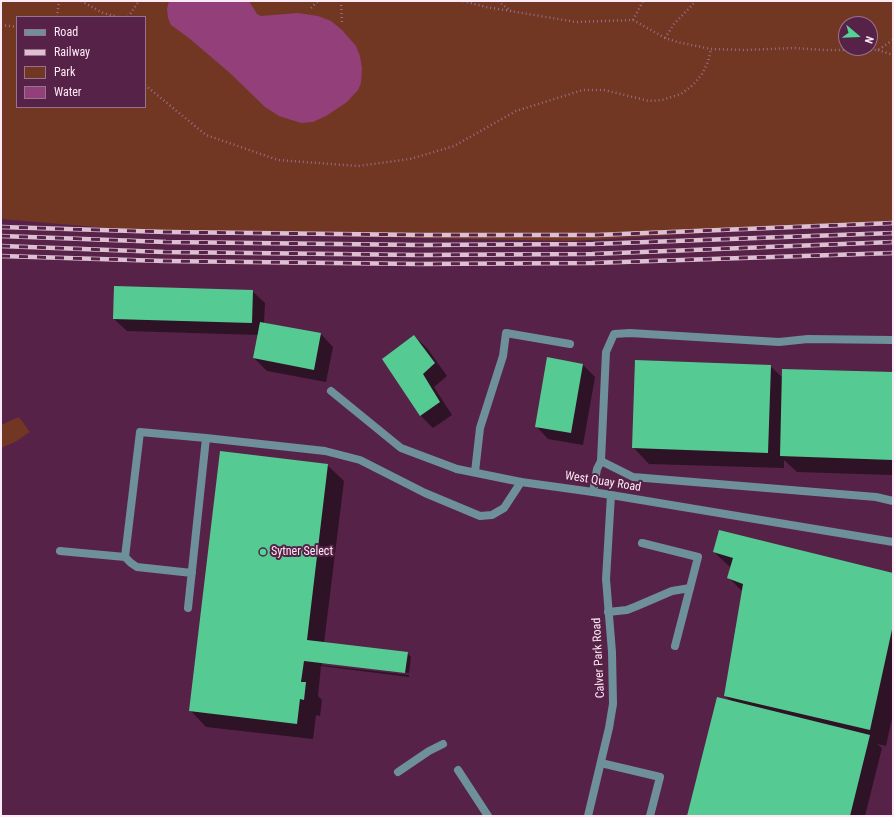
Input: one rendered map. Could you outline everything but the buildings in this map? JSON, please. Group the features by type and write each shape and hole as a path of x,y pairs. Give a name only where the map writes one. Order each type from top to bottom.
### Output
{"street":[{"path":"593,492 597,469 601,460 606,352 614,334 630,333 779,342 808,339 893,340"},
{"path":"475,472 480,428 503,356 506,334 570,344"},
{"name":"West Quay Road","path":"331,391 400,448 457,469 521,482 593,492 893,542"},
{"path":"125,557 140,432 325,451 360,460 425,493 480,516 492,515 504,508 521,482"},
{"path":"188,608 206,438"},
{"path":"601,460 633,477 876,497 893,501"},
{"name":"Calver Park Road","path":"588,816 613,704 606,579 611,495"},
{"path":"642,543 698,557 675,646"},
{"path":"60,551 125,557 137,566 192,573"},
{"path":"608,612 632,608 672,591 690,588"},
{"path":"398,772 429,751 443,744"},
{"path":"601,763 660,777 650,816"},
{"path":"458,770 488,816"}],"path":[{"path":"57,16 59,1"},
{"path":"81,1 102,13 114,16"},
{"path":"129,16 138,1"},
{"path":"311,8 318,1"},
{"path":"341,1 342,24"},
{"path":"463,1 512,12 576,22 633,20 665,38 711,49 745,50 794,48 838,50"},
{"path":"498,1 512,12"},
{"path":"633,20 643,1"},
{"path":"665,38 674,24 696,1"},
{"path":"1,25 16,26"},
{"path":"878,50 893,40"},
{"path":"146,86 206,135 278,160 358,166 410,159 454,146 516,111 583,90 604,90 649,101 662,100 681,94 702,74 708,62 711,49"},
{"path":"878,50 893,55"}],"green space":[{"path":"1,1 893,1 893,222 571,241 168,233 1,219"},
{"path":"19,417 30,432 15,442 1,448 1,425"}],"water":[{"path":"169,1 249,1 257,14 261,16 298,13 318,16 331,21 342,30 356,46 360,56 362,68 361,83 358,90 347,102 326,116 313,122 301,123 279,116 265,107 231,74 189,38 171,25 168,18 167,9"}],"railway":[{"path":"1,227 167,232 421,235 597,235 893,223"},
{"path":"1,236 166,242 420,245 593,244 893,233"},
{"path":"1,246 164,252 418,255 592,254 893,242"},
{"path":"1,256 164,261 419,264 592,263 893,253"}],"place":[{"name":"Sytner Select","path":"263,552"}]}
